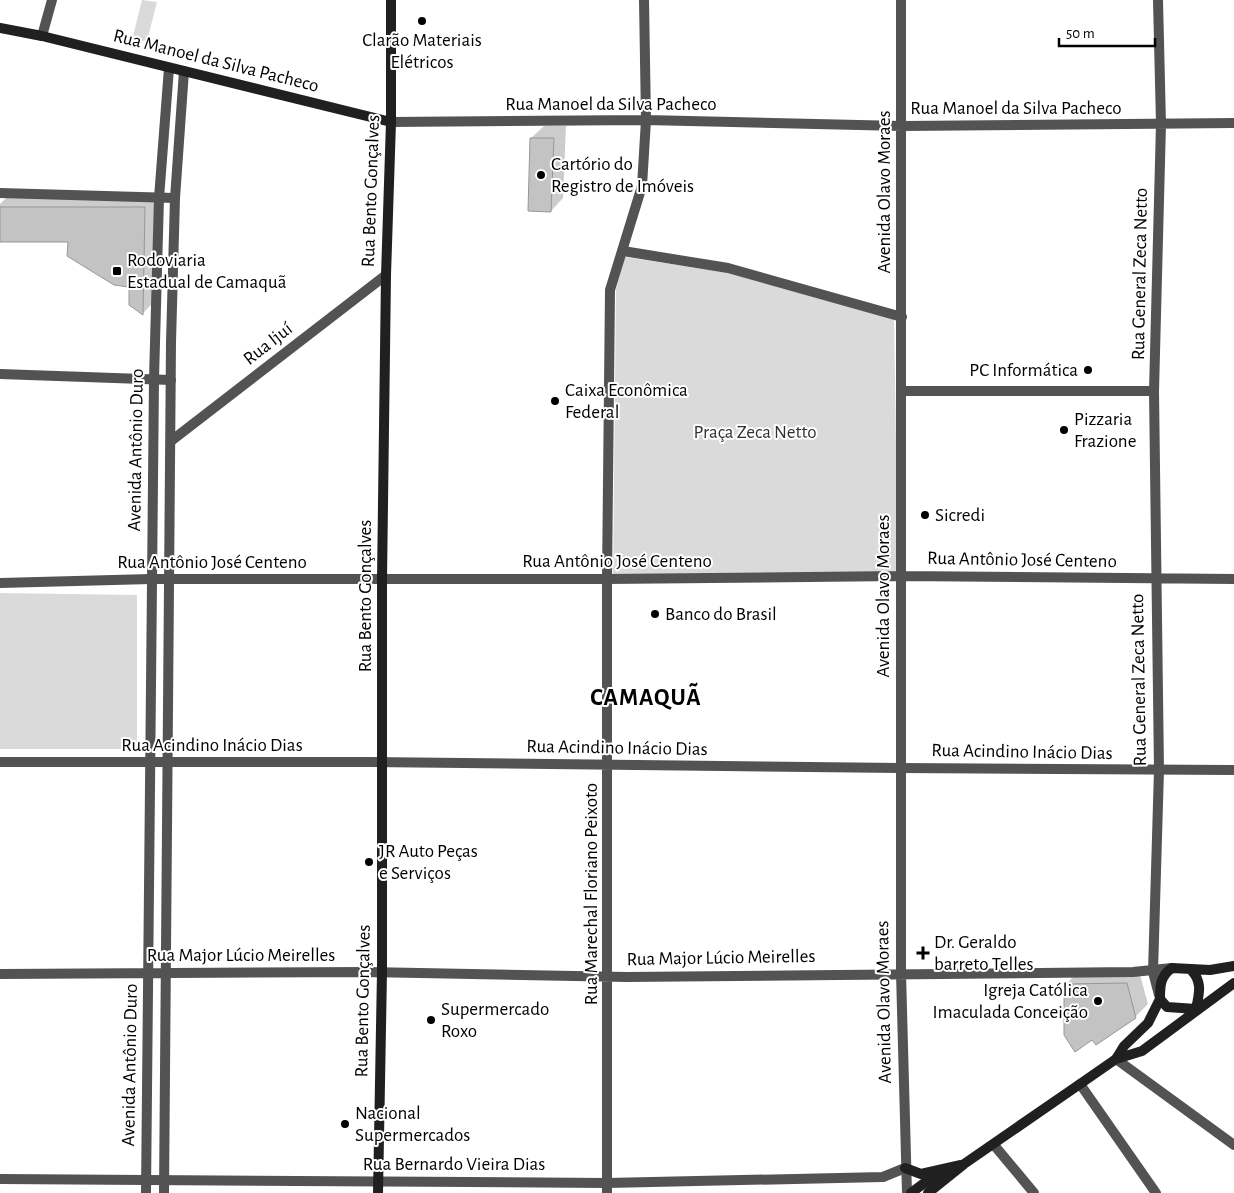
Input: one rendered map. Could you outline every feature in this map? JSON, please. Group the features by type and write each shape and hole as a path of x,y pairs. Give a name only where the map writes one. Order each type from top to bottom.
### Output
{"main road":[{"name":"Rua Bento Gonçalves","path":"378,1193 382,972 382,580 386,275 392,122 391,0"},
{"name":"Rua Manoel da Silva Pacheco","path":"0,28 42,36 392,122"},
{"path":"1116,1059 1124,1046 1148,1024 1160,998 1161,980 1172,968 1192,970 1234,966"},
{"path":"1192,970 1196,975 1200,988 1196,1009"},
{"path":"928,1193 964,1164 1116,1059 1142,1051 1196,1009 1234,983"},
{"path":"1160,998 1167,1007 1174,1009 1196,1009"},
{"path":"905,1168 922,1174 964,1164"},
{"path":"911,1193 942,1170"}],"street":[{"path":"42,36 52,0"},
{"name":"Rua Marechal Floriano Peixoto","path":"607,1188 609,766 607,579 610,290 642,186 646,120 644,0"},
{"name":"Avenida Olavo Moraes","path":"901,0 901,973 907,1193"},
{"name":"Rua General Zeca Netto","path":"1158,0 1161,124 1154,391 1159,770 1153,972 1160,998"},
{"name":"Avenida Antônio Duro","path":"146,1193 154,379 159,198 169,68"},
{"name":"Avenida Antônio Duro","path":"164,1193 168,974 171,380 175,198 184,71"},
{"name":"Rua Manoel da Silva Pacheco","path":"392,122 646,120 902,126 1234,123"},
{"path":"0,193 175,198"},
{"path":"623,251 728,268 902,317"},
{"name":"Rua Ijuí","path":"171,441 386,275"},
{"path":"0,374 171,380"},
{"path":"902,392 1154,391"},
{"name":"Rua Antônio José Centeno","path":"0,583 151,579 382,580 900,576 1234,579"},
{"name":"Rua Acindino Inácio Dias","path":"0,762 1234,770"},
{"name":"Rua Major Lúcio Meirelles","path":"0,974 382,972 609,977 1153,972 1172,968"},
{"path":"1116,1059 1234,1145"},
{"path":"1080,1084 1156,1193"},
{"path":"994,1145 1034,1193"},
{"name":"Rua Bernardo Vieira Dias","path":"0,1179 378,1181 607,1188 883,1177 905,1168"}],"green space":[{"path":"142,0 157,2 147,41 132,40"},
{"name":"Praça Zeca Netto","path":"625,257 729,273 894,315 898,573 613,575 616,289"},
{"path":"0,593 137,595 137,749 0,749"}],"building":[{"name":"Cartório do Registro de Imóveis","path":"530,138 554,138 551,212 528,211"},
{"name":"Rodoviaria Estadual de Camaquã","path":"0,207 145,207 143,315 129,305 129,287 114,285 67,256 68,242 0,242"},
{"name":"Igreja Católica Imaculada Conceição","path":"1127,983 1136,1018 1096,1045 1092,1040 1075,1052 1064,1035 1064,984"}],"place":[{"name":"Clarão Materiais Elétricos","path":"422,21"},
{"name":"Cartório do Registro de Imóveis","path":"541,175"},
{"name":"Rodoviaria Estadual de Camaquã","path":"117,271"},
{"name":"PC Informática","path":"1088,370"},
{"name":"Caixa Econômica Federal","path":"555,401"},
{"name":"Pizzaria Frazione","path":"1064,430"},
{"name":"Sicredi","path":"925,515"},
{"name":"Banco do Brasil","path":"655,614"},
{"name":"JR Auto Peças e Serviços","path":"369,862"},
{"name":"Dr. Geraldo barreto Telles","path":"923,953"},
{"name":"Igreja Católica Imaculada Conceição","path":"1098,1001"},
{"name":"Supermercado Roxo","path":"431,1020"},
{"name":"Nacional Supermercados","path":"345,1124"}],"district":[{"name":"CAMAQUÃ","path":"646,698"}]}
